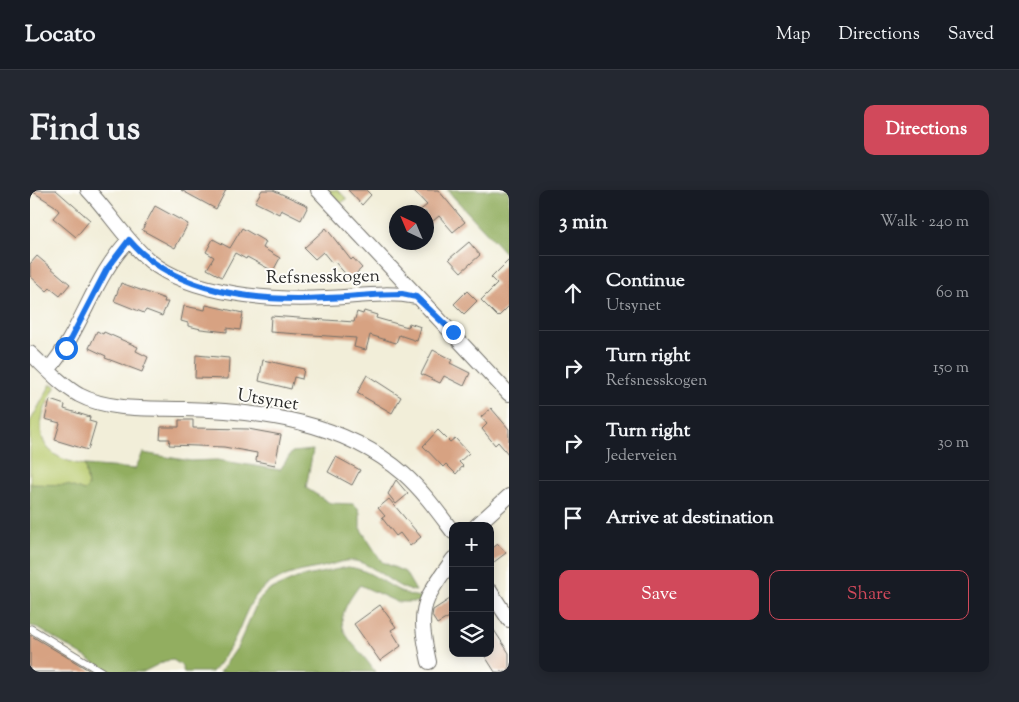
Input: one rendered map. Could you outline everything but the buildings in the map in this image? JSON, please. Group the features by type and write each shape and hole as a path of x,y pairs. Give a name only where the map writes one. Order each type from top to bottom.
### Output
{"street":[{"name":"Refsnesskogen","path":"88,190 129,240 151,262 169,274 205,286 231,292 291,298 325,298 380,294 416,297"},
{"path":"318,190 396,271 416,297 434,312 509,394"},
{"path":"48,370 66,348 107,269 129,240"},
{"name":"Utsynet","path":"30,353 68,388 95,401 146,408 254,413 309,425 347,438 386,460 404,475 429,501 449,527"},
{"path":"480,522 509,496"},
{"path":"429,662 423,635 423,608 449,566"},
{"path":"494,598 509,620"}],"lane":[{"path":"31,629 102,672"}],"green space":[{"path":"327,190 338,190 347,199 341,203"},
{"path":"447,190 509,190 509,257"},
{"path":"51,384 56,386 43,414 42,438 47,447 56,455 68,461 85,465 88,487 84,491 30,484 30,422"},
{"path":"313,450 306,488 330,503 353,504 358,508 360,528 382,562 405,572 416,591 401,587 371,567 355,561 341,562 290,574 271,583 258,593 236,636 212,672 184,672 181,665 173,660 165,661 143,672 110,672 36,627 30,626 30,484 68,485 84,491 88,487 85,465 135,469 143,453 191,461 217,460 280,470 292,452"},
{"path":"348,567 368,573 394,588 413,596 423,597 420,602 397,602 360,585 349,600 342,623 345,632 375,672 220,672 237,648 258,601 267,591 297,578"}],"route":[{"path":"66,348 107,269 119,250 129,240 151,262 169,274 231,292 291,298 325,298 380,294 402,294 416,297 453,332"}]}
